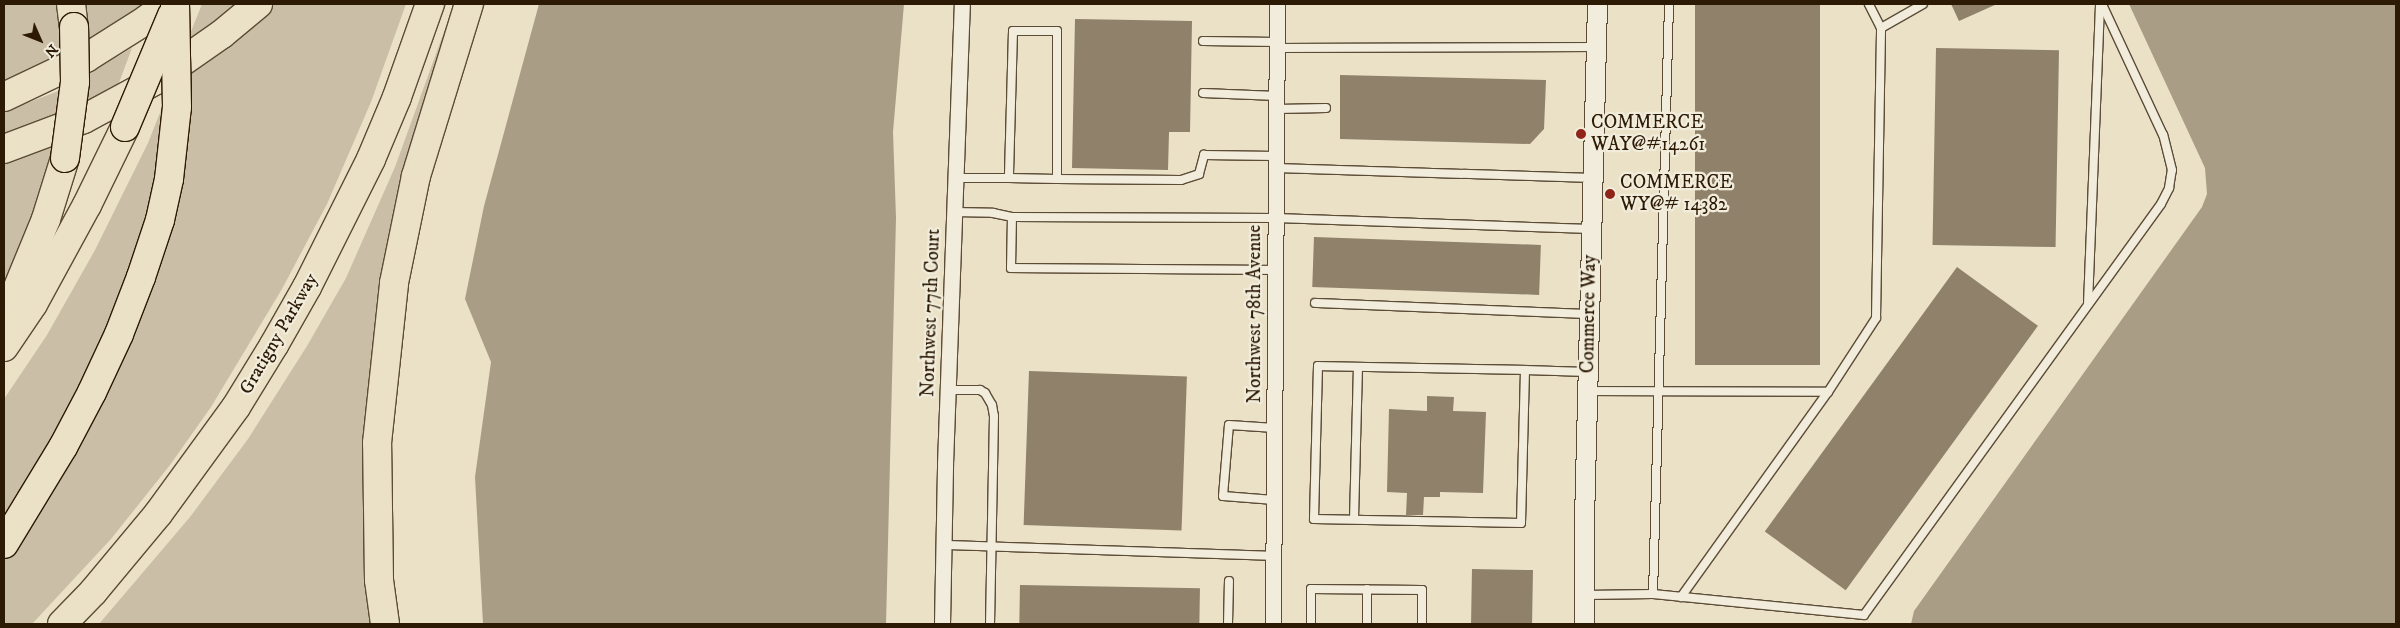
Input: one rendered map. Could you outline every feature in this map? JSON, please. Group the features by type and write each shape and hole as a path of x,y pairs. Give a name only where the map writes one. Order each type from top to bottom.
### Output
{"highway":[{"path":"4,97 86,58 146,20 167,4"},
{"path":"4,347 33,304 87,206 125,127 175,4"},
{"path":"4,544 63,447 92,392 125,318 156,230 169,179 177,107 175,4"},
{"path":"4,149 84,119 156,80 222,34 258,4"},
{"name":"Gratigny Parkway","path":"62,624 93,592 158,514 201,458 236,407 298,304 371,159 397,96 430,4"},
{"path":"385,624 379,580 378,443 394,283 416,176 469,4"},
{"path":"4,321 46,219 65,158 75,82 73,15"}],"street":[{"name":"Northwest 77th Court","path":"942,624 948,390 962,4"},
{"name":"Northwest 78th Avenue","path":"1273,624 1278,4"},
{"name":"Commerce Way","path":"1584,624 1587,391 1597,4"}],"lane":[{"path":"1653,594 1669,4"},
{"path":"1681,597 1828,392 1876,318 1881,28 1869,4"},
{"path":"1881,28 1923,4"},
{"path":"2088,304 2101,4"},
{"path":"1584,595 1653,594 1864,615 2161,204 2169,188 2172,170 2163,135 2101,4"},
{"path":"1009,178 1013,31 1057,32 1057,179"},
{"path":"1203,41 1277,45 1596,47"},
{"path":"1203,93 1326,108"},
{"path":"956,178 1181,180 1198,174 1204,155 1276,162 1592,178"},
{"path":"954,212 994,213 1012,217 1276,218 1591,229"},
{"path":"1012,217 1011,268 1276,270"},
{"path":"1315,303 1589,314"},
{"path":"1525,370 1521,523 1314,519 1318,366 1525,370 1588,372"},
{"path":"1354,519 1358,367"},
{"path":"948,390 980,390 985,393 992,405 994,416 990,624"},
{"path":"1587,391 1828,392"},
{"path":"1274,428 1229,425 1223,496 1274,500"},
{"path":"944,545 1273,556"},
{"path":"1228,624 1229,581"},
{"path":"1311,624 1311,589 1422,590 1422,624"},
{"path":"1367,590 1367,624"}],"shaded area":[{"path":"4,4 58,4 61,59 4,82"},
{"path":"84,4 150,4 87,47"},
{"path":"202,4 237,4 190,45 190,34"},
{"path":"270,4 406,4 371,102 327,204 282,289 211,407 170,465 111,539 32,624 4,624 4,399 47,335 95,250 148,143 167,95"},
{"path":"454,4 464,4 418,153 369,590 370,624 99,624 190,517 248,439 307,346 346,278 395,167"},
{"path":"539,4 904,4 893,132 896,218 886,624 483,624 475,477 491,362 465,299 484,206"},
{"path":"2129,4 2396,4 2396,624 1911,624 1914,611 2202,207 2207,194 2205,168"},
{"path":"132,48 117,88 85,105 4,135 4,112 61,90"},
{"path":"54,146 48,180 4,297 4,163"}],"building":[{"path":"1695,4 1820,4 1820,365 1695,365"},
{"path":"1951,4 1997,4 1959,21"},
{"path":"1075,19 1192,21 1190,132 1169,132 1168,170 1072,168"},
{"path":"1936,48 2059,50 2056,247 1933,245"},
{"path":"1340,75 1546,80 1544,129 1530,144 1340,139"},
{"path":"1314,237 1541,245 1539,295 1312,287"},
{"path":"1957,267 2038,326 1846,590 1765,532"},
{"path":"1029,371 1187,377 1182,530 1024,525"},
{"path":"1427,396 1454,397 1453,411 1486,412 1483,493 1440,492 1440,497 1424,497 1423,515 1406,515 1407,493 1387,492 1389,409 1427,411"},
{"path":"1472,569 1533,570 1532,624 1471,624"},
{"path":"1020,585 1200,588 1199,624 1019,624"}],"place":[{"name":"COMMERCE WAY@#14261","path":"1581,134"},
{"name":"COMMERCE WY@# 14382","path":"1610,194"}]}
